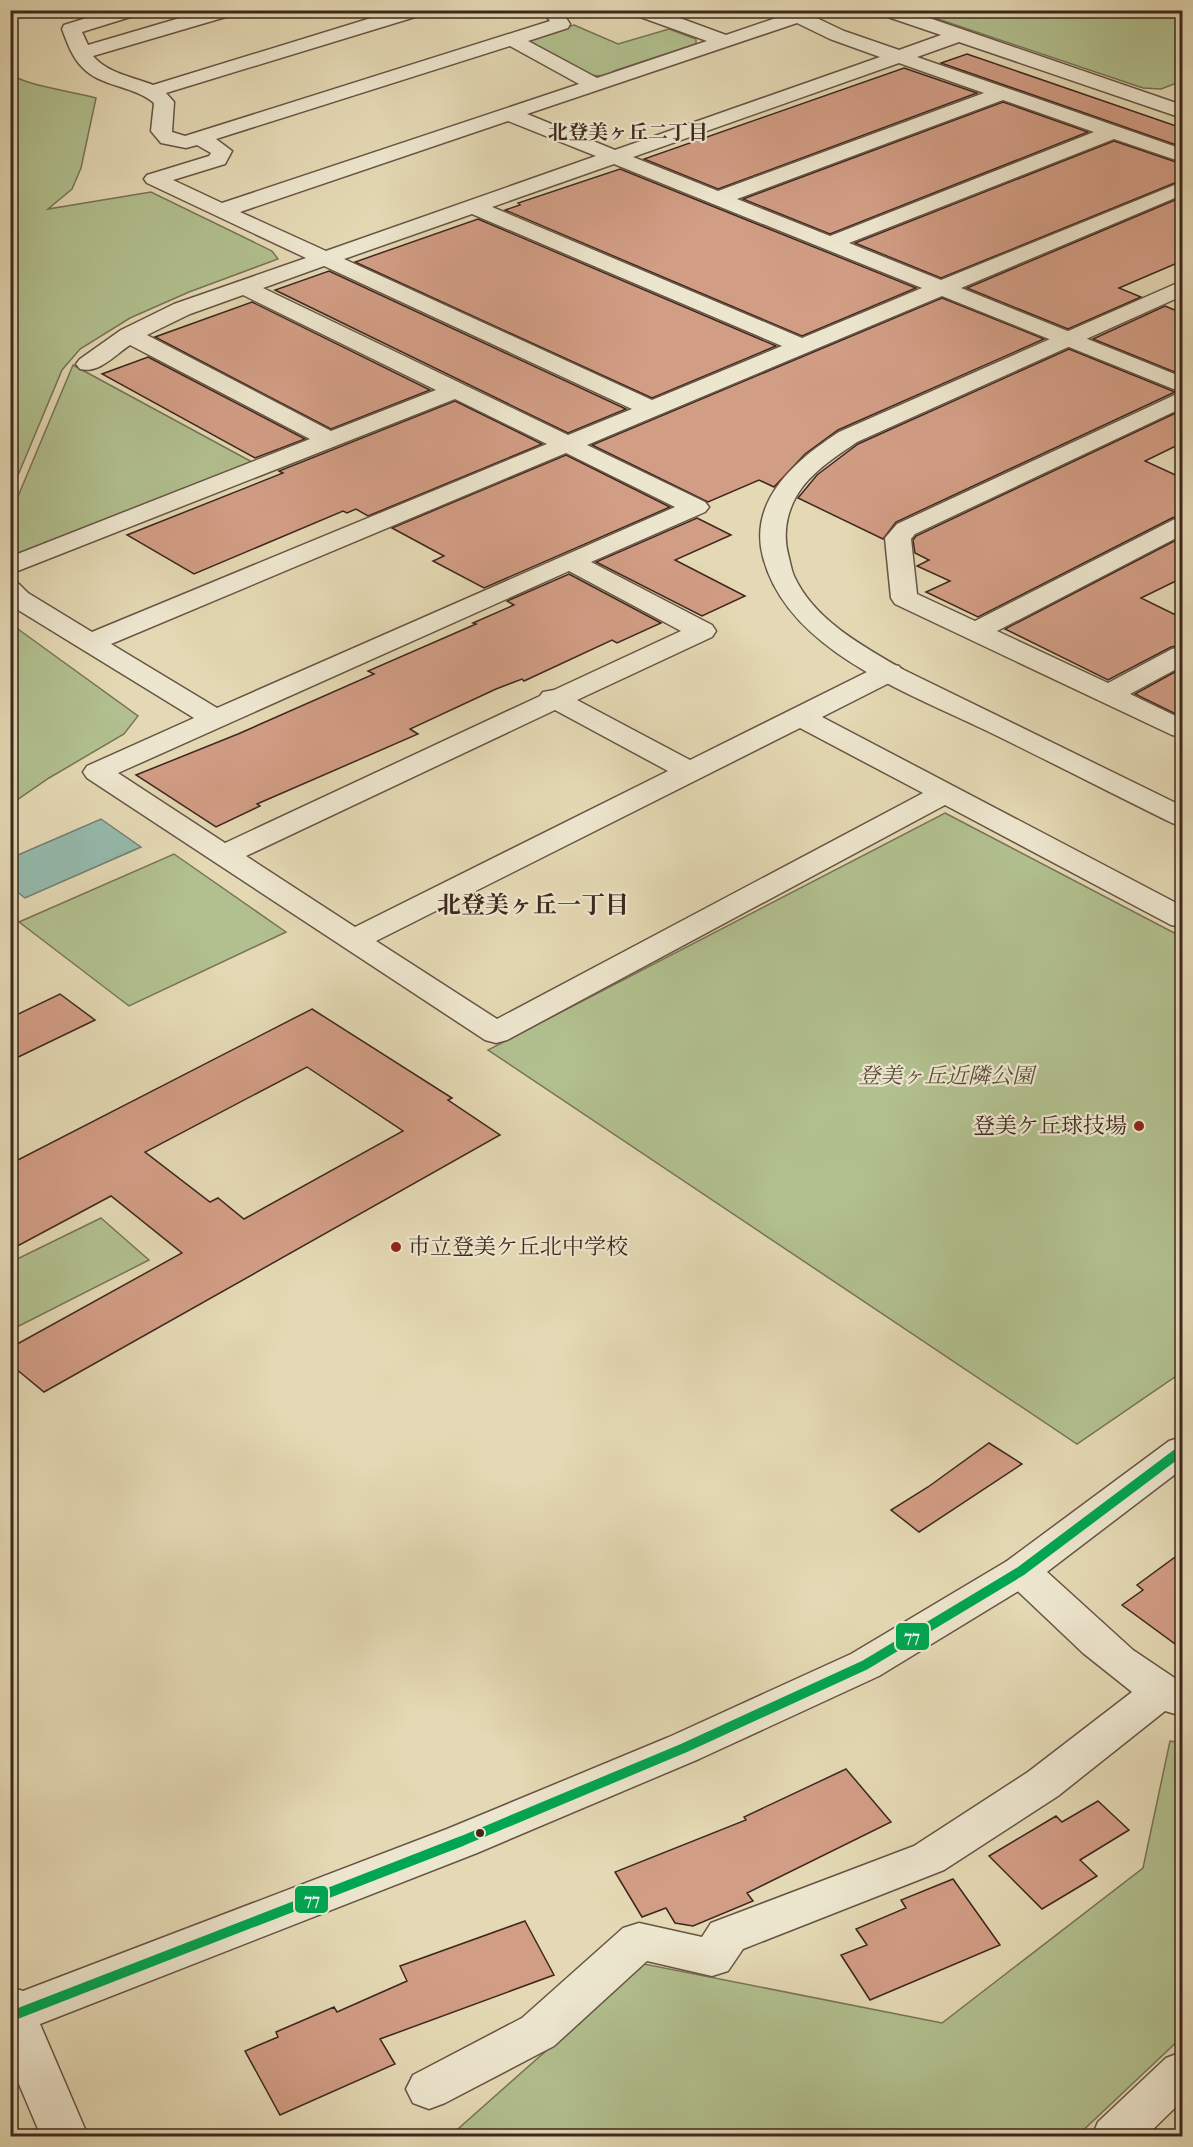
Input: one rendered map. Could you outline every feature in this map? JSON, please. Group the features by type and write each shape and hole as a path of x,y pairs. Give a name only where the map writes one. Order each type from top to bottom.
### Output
{"street":[{"path":"133,10 71,29 89,63 103,72 153,91 164,102 159,128 164,138 178,142 201,140 561,24 551,10"},
{"path":"639,10 725,41"},
{"path":"886,10 1182,112"},
{"path":"153,91 410,11"},
{"path":"82,53 216,12"},
{"path":"221,212 596,86 725,41 790,14 820,28 1182,156"},
{"path":"88,364 129,334 182,309 957,36"},
{"path":"511,39 596,86"},
{"path":"1147,100 1174,91"},
{"path":"719,198 1003,93"},
{"path":"511,114 1182,385"},
{"path":"831,243 1113,132"},
{"path":"201,140 222,151 218,160 154,179 221,212 652,409"},
{"path":"90,642 1182,188"},
{"path":"474,207 801,346"},
{"path":"244,287 569,443 696,507 97,772 356,939 496,1033 943,794"},
{"path":"1182,288 848,437 808,465 782,497 773,525 773,555 780,575 792,596 831,636 889,672 1182,817"},
{"path":"129,334 330,440"},
{"path":"10,566 457,390"},
{"path":"1182,399 906,530 898,538 904,598 1182,729"},
{"path":"977,631 1182,525"},
{"path":"224,855 553,698 702,631 570,561"},
{"path":"10,590 19,599 217,720"},
{"path":"1109,694 1182,655"},
{"path":"356,939 889,672"},
{"path":"553,698 689,771"},
{"path":"799,716 943,794 1182,918"},
{"path":"64,2136 12,2013 462,1841 684,1748 865,1665 1021,1571 1182,1450"},
{"path":"429,2089 538,2032 639,1941 712,1958 727,1936 929,1858 1044,1784 1171,1696 1099,1642 1021,1571"},
{"path":"1115,2136 1182,2072"}],"green space":[{"path":"914,11 1182,11 1182,81 1161,89 1143,88"},
{"path":"574,25 618,44 669,29 696,39 696,44 604,75 594,75 570,68 527,42 532,38"},
{"path":"11,75 41,86 96,98 81,168 72,189 48,209 151,192 272,251 278,259 189,292 130,318 80,349 62,370 11,492"},
{"path":"73,365 252,462 11,557 11,513"},
{"path":"11,624 138,716 124,734 49,778 11,804"},
{"name":"登美ヶ丘近隣公園","path":"945,813 1182,937 1182,1372 1077,1444 488,1050"},
{"path":"174,854 286,932 129,1006 19,922"},
{"path":"101,1218 149,1260 11,1330 11,1262"},
{"path":"1170,1741 1182,1743 1182,2037 1077,2136 450,2136 644,1964 942,2023 1143,1868"}],"water":[{"path":"101,819 141,847 25,898 11,887 11,858"}],"building":[{"path":"967,54 1182,128 1182,147 941,63"},
{"path":"904,68 977,93 718,189 644,159"},
{"path":"1003,102 1088,132 830,234 743,199"},
{"path":"1114,141 1182,164 1182,180 941,278 855,243"},
{"path":"620,169 916,288 802,336 505,210 520,205 518,203"},
{"path":"1182,197 1182,261 1119,288 1141,297 1068,329 967,288"},
{"path":"478,219 776,346 652,398 355,262"},
{"path":"329,271 626,409 568,433 275,290"},
{"path":"942,298 1044,339 838,430 805,454 774,487 759,480 708,502 592,445"},
{"path":"252,302 430,390 331,429 155,337"},
{"path":"1165,306 1182,313 1182,375 1093,339"},
{"path":"1069,349 1175,392 896,522 883,539 798,498 817,475 858,444"},
{"path":"148,357 305,439 255,458 102,374"},
{"path":"455,401 542,444 368,516 356,509 347,513 343,511 194,574 127,535 283,473 279,471"},
{"path":"1182,410 1182,443 1145,461 1182,478 1182,515 978,617 926,592 950,581 917,566 929,560 915,553 913,540 916,536"},
{"path":"566,455 670,507 484,588 433,561 444,556 392,528"},
{"path":"697,518 731,535 675,560 745,596 702,616 596,562"},
{"path":"1182,537 1182,578 1141,598 1182,618 1182,645 1171,647 1108,680 1005,629"},
{"path":"569,574 661,623 617,643 612,640 524,681 522,679 496,689 410,729 418,734 257,804 260,806 216,827 136,775 238,734 374,674 368,671 476,624 473,623 514,605 507,601"},
{"path":"1182,668 1182,717 1135,694"},
{"path":"60,994 95,1020 10,1061 10,1018"},
{"path":"312,1009 452,1098 448,1100 500,1135 44,1392 10,1364 10,1348 182,1253 111,1196 10,1250 10,1164","holes":["307,1067 403,1131 244,1219 218,1198 210,1202 145,1152"]},
{"path":"989,1443 1022,1464 919,1532 891,1510 928,1487"},
{"path":"1182,1552 1182,1649 1122,1605 1143,1590 1137,1585"},
{"path":"846,1769 891,1822 747,1893 753,1901 693,1926 675,1923 666,1908 642,1917 615,1872 746,1820 744,1817"},
{"path":"1098,1801 1129,1830 1080,1860 1097,1876 1042,1909 989,1856 1056,1816 1062,1822"},
{"path":"953,1879 1000,1945 870,2000 841,1955 867,1945 856,1929 906,1908 901,1900"},
{"path":"525,1921 554,1975 380,2039 395,2064 280,2115 245,2051 278,2037 276,2032 334,2007 337,2012 407,1981 400,1966"}],"transit line":[{"name":"77","path":"10,2007 14,2015 462,1841 684,1748 865,1665 1021,1571 1182,1450"}],"place":[{"name":"登美ケ丘球技場","path":"1139,1126"},
{"name":"市立登美ケ丘北中学校","path":"396,1247"}],"district":[{"name":"北登美ヶ丘二丁目","path":"628,132"},
{"name":"北登美ヶ丘一丁目","path":"533,905"}]}
